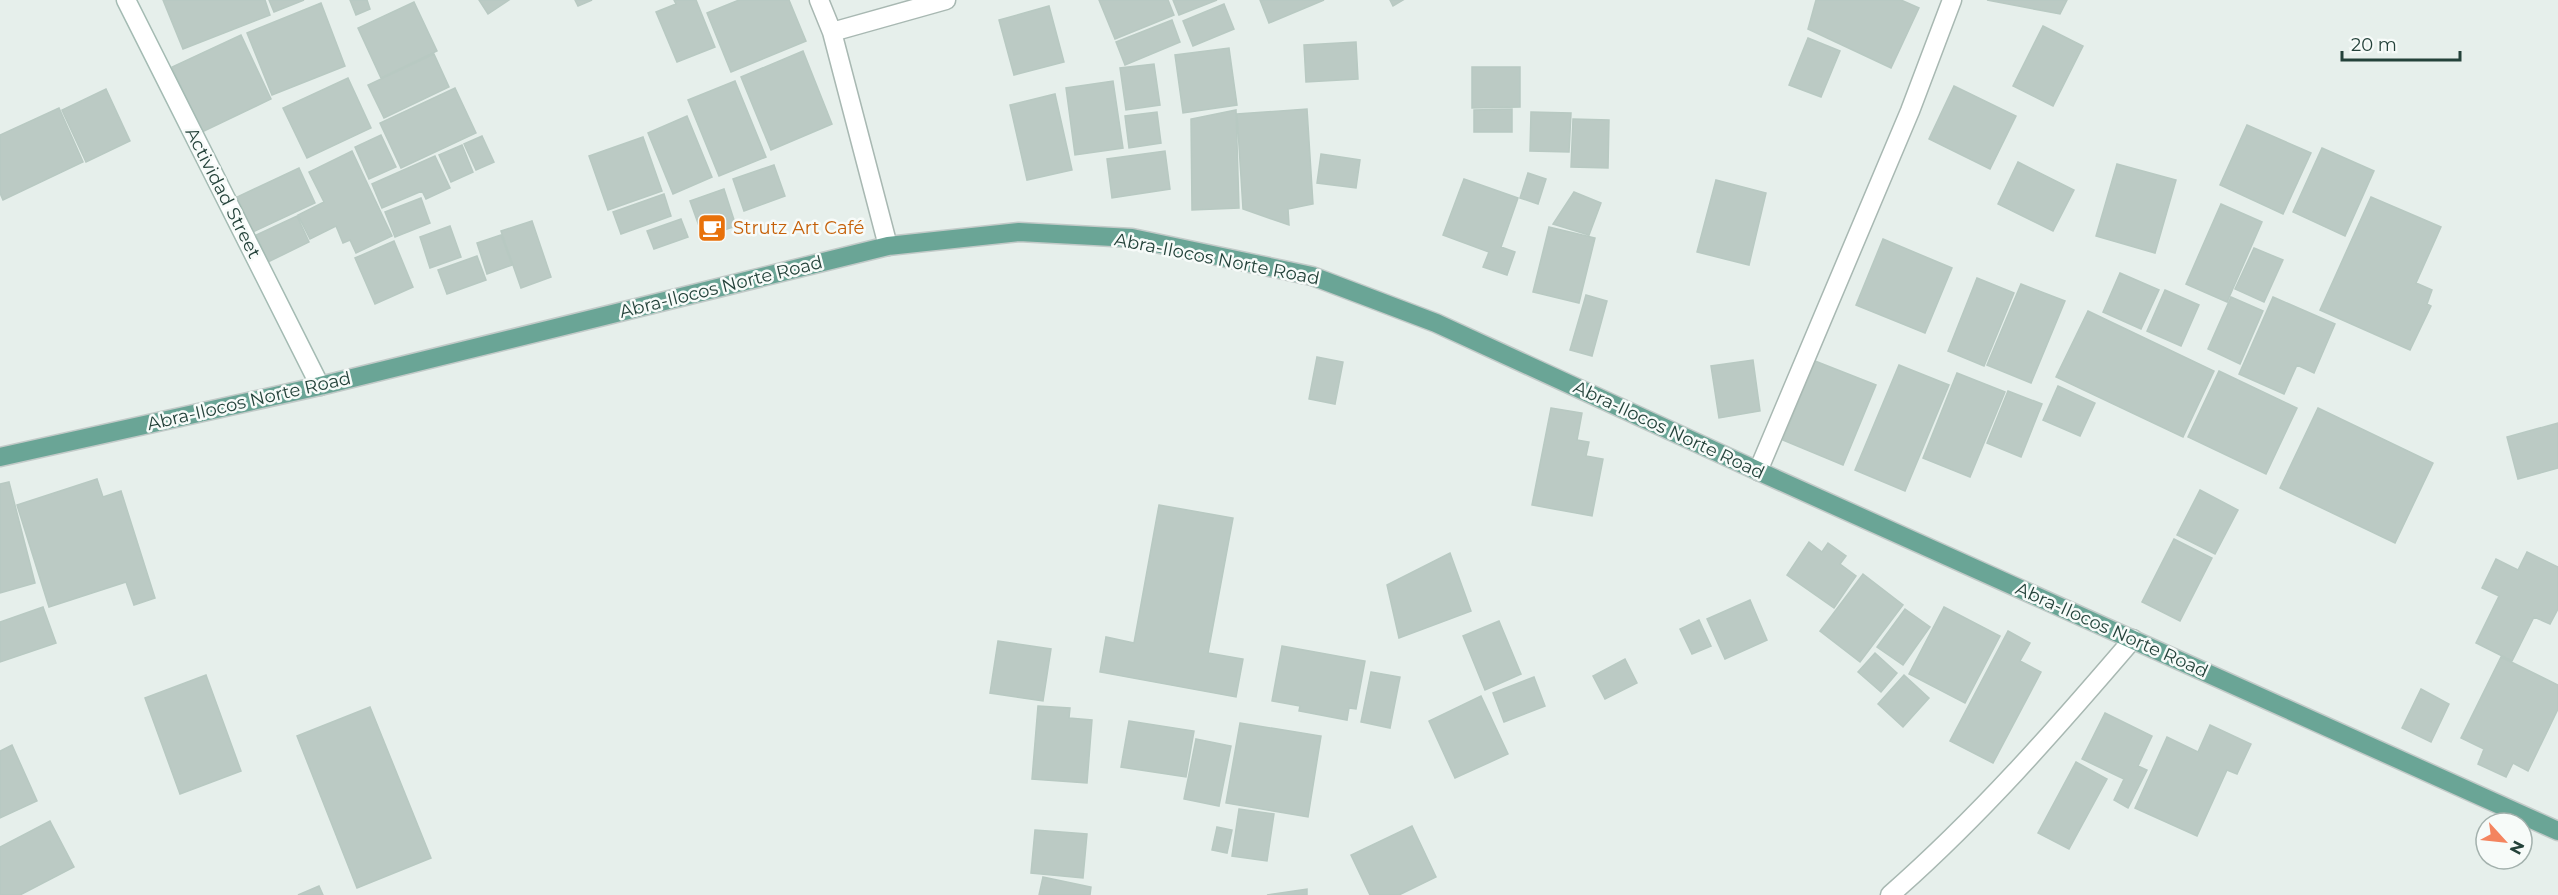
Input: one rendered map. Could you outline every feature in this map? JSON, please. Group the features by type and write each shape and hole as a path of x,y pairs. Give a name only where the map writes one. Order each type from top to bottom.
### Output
{"main road":[{"name":"Abra-Ilocos Norte Road","path":"0,457 320,386 888,246 1019,232 1132,238 1312,276 1436,323 1758,471 2558,831"}],"street":[{"name":"Actividad Street","path":"126,0 320,386"},
{"path":"819,0 832,32 888,246"},
{"path":"832,32 946,0"},
{"path":"1758,471 1910,111 1952,0"},
{"path":"1890,895 1942,850 2045,743 2133,639"}],"building":[{"path":"163,0 265,0 270,15 183,49"},
{"path":"269,0 304,0 274,12"},
{"path":"350,0 367,0 370,9 356,15"},
{"path":"479,0 509,0 488,14"},
{"path":"575,0 592,0 578,6"},
{"path":"674,0 696,0 715,47 677,62 656,12 676,4"},
{"path":"739,0 789,0 806,41 731,72 707,13"},
{"path":"1099,0 1168,0 1174,15 1115,39"},
{"path":"1173,0 1217,0 1179,15"},
{"path":"1260,0 1324,0 1269,23"},
{"path":"1390,0 1403,0 1393,6"},
{"path":"1816,0 1901,0 1919,8 1891,68 1808,29"},
{"path":"1987,0 2067,0 2060,14"},
{"path":"414,2 437,51 381,78 358,28"},
{"path":"321,3 345,66 272,95 247,33"},
{"path":"1224,4 1234,29 1193,46 1183,21"},
{"path":"1049,6 1064,62 1014,75 999,20"},
{"path":"1172,20 1180,42 1125,65 1116,42"},
{"path":"2043,26 2083,46 2053,106 2013,86"},
{"path":"241,35 271,99 202,132 172,67"},
{"path":"1808,38 1840,51 1821,97 1789,85"},
{"path":"1356,42 1358,79 1306,82 1304,45"},
{"path":"1229,48 1237,105 1183,113 1175,55"},
{"path":"803,51 832,124 771,150 741,77"},
{"path":"434,54 449,87 384,118 368,85"},
{"path":"1154,64 1160,105 1126,110 1120,68"},
{"path":"1472,67 1520,67 1520,107 1472,108"},
{"path":"348,78 371,128 307,158 283,108"},
{"path":"735,81 766,157 719,176 688,100"},
{"path":"1113,81 1123,148 1075,155 1066,88"},
{"path":"1954,86 2016,116 1990,169 1929,139"},
{"path":"455,88 476,133 401,168 380,123"},
{"path":"106,89 130,141 86,162 62,110"},
{"path":"1055,94 1072,170 1027,180 1010,105"},
{"path":"59,108 83,162 3,200 0,193 0,135"},
{"path":"1307,109 1313,204 1288,209 1289,225 1243,209 1237,114"},
{"path":"1512,109 1512,132 1474,132 1474,110"},
{"path":"1236,110 1239,208 1192,210 1191,119"},
{"path":"1157,112 1161,143 1129,148 1125,116"},
{"path":"1531,112 1571,113 1569,152 1530,151"},
{"path":"687,116 712,177 673,194 648,133"},
{"path":"1573,119 1609,120 1608,168 1571,167"},
{"path":"2247,125 2311,153 2283,214 2220,185"},
{"path":"381,135 396,167 369,179 355,147"},
{"path":"482,136 494,162 476,170 464,144"},
{"path":"643,137 662,191 608,210 589,156"},
{"path":"462,145 473,172 451,182 439,155"},
{"path":"2322,148 2374,171 2345,236 2293,212"},
{"path":"352,151 392,236 356,253 350,240 343,243 336,226 310,239 298,215 324,202 309,172"},
{"path":"1165,151 1170,189 1112,198 1107,159"},
{"path":"1321,154 1360,160 1356,188 1317,183"},
{"path":"435,156 450,188 426,199 422,191 382,208 372,184"},
{"path":"2018,162 2074,190 2053,231 1998,204"},
{"path":"2117,164 2176,180 2155,253 2096,236"},
{"path":"774,165 785,196 744,211 733,179"},
{"path":"299,168 315,203 253,232 237,197"},
{"path":"1528,173 1546,179 1538,204 1520,198"},
{"path":"1464,179 1518,198 1501,247 1515,252 1507,275 1483,267 1489,252 1443,235"},
{"path":"1716,180 1766,193 1749,265 1697,252"},
{"path":"724,189 736,226 703,237 690,201"},
{"path":"1574,192 1601,203 1589,235 1553,224"},
{"path":"664,194 671,216 621,234 613,212"},
{"path":"2371,197 2441,227 2416,283 2432,290 2427,304 2431,306 2410,350 2320,310"},
{"path":"421,198 430,223 395,237 385,212"},
{"path":"2221,204 2262,222 2227,302 2186,284"},
{"path":"297,216 309,242 268,262 256,235"},
{"path":"681,219 688,237 654,249 647,231"},
{"path":"532,221 551,277 521,288 501,231"},
{"path":"450,226 461,257 430,268 420,237"},
{"path":"1549,227 1595,238 1579,303 1533,292"},
{"path":"501,235 512,265 487,274 477,243"},
{"path":"1883,239 1952,268 1925,333 1856,305"},
{"path":"394,241 413,287 375,304 355,258"},
{"path":"2254,248 2283,260 2264,302 2235,289"},
{"path":"477,256 486,280 447,294 438,270"},
{"path":"2120,273 2159,290 2141,329 2103,312"},
{"path":"1977,278 2014,293 1984,366 1948,351"},
{"path":"2021,284 2065,301 2031,383 1987,365"},
{"path":"2165,290 2199,305 2181,346 2147,331"},
{"path":"1586,295 1607,301 1592,356 1570,350"},
{"path":"2231,297 2263,311 2240,364 2208,349"},
{"path":"2273,297 2335,324 2314,373 2297,365 2284,394 2239,374"},
{"path":"2088,311 2214,371 2183,437 2056,377"},
{"path":"1317,357 1343,362 1335,404 1309,399"},
{"path":"1753,360 1760,411 1719,418 1711,366"},
{"path":"1815,361 1876,385 1843,465 1783,440"},
{"path":"1899,365 1949,385 1905,491 1855,470"},
{"path":"2219,371 2297,408 2266,474 2188,437"},
{"path":"1957,373 2005,392 1970,477 1923,458"},
{"path":"2058,386 2095,403 2080,436 2043,420"},
{"path":"2008,391 2042,404 2021,457 1987,443"},
{"path":"1551,408 1582,413 1577,440 1589,442 1586,456 1603,459 1592,516 1532,505"},
{"path":"2318,408 2433,463 2395,543 2280,488"},
{"path":"2558,423 2558,468 2518,479 2507,437"},
{"path":"97,479 103,497 121,491 155,598 134,605 126,582 49,607 17,505"},
{"path":"9,482 35,583 0,593 0,484"},
{"path":"2200,490 2238,510 2215,554 2177,535"},
{"path":"1159,505 1233,518 1208,653 1243,659 1236,697 1100,672 1106,637 1134,643"},
{"path":"2174,539 2212,558 2180,621 2142,602"},
{"path":"1809,542 1822,552 1828,543 1846,556 1840,564 1856,576 1834,608 1787,575"},
{"path":"2527,552 2558,567 2558,609 2550,624 2534,617 2512,661 2476,643 2499,596 2482,588 2496,559 2518,570"},
{"path":"1450,553 1471,611 1399,638 1387,585"},
{"path":"1863,574 1903,605 1860,662 1820,631"},
{"path":"1750,600 1767,640 1725,659 1707,619"},
{"path":"43,607 56,643 0,662 0,622"},
{"path":"1944,607 2000,636 1965,703 1909,674"},
{"path":"1905,609 1930,627 1903,665 1877,647"},
{"path":"1699,620 1711,646 1692,654 1680,629"},
{"path":"1499,621 1521,674 1485,690 1463,636"},
{"path":"2008,631 2030,643 2020,661 2041,672 1993,763 1950,741"},
{"path":"998,641 1051,649 1043,701 990,693"},
{"path":"1282,646 1365,661 1356,709 1349,708 1347,720 1299,711 1300,706 1272,701"},
{"path":"1875,653 1897,673 1881,692 1858,672"},
{"path":"2501,657 2558,685 2558,709 2528,771 2513,763 2506,777 2478,764 2484,749 2461,738"},
{"path":"1625,659 1637,683 1605,699 1593,676"},
{"path":"1371,672 1400,677 1390,728 1361,722"},
{"path":"206,675 241,771 180,794 145,698"},
{"path":"1904,675 1929,698 1903,727 1878,704"},
{"path":"1534,677 1545,706 1504,722 1493,693"},
{"path":"2421,689 2449,704 2431,742 2402,728"},
{"path":"1481,696 1508,754 1455,778 1429,721"},
{"path":"1038,706 1070,708 1069,718 1092,720 1087,783 1032,779"},
{"path":"370,707 431,858 357,888 297,736"},
{"path":"2105,713 2152,736 2138,766 2147,770 2128,808 2114,800 2124,779 2082,759"},
{"path":"1129,721 1194,731 1186,777 1121,767"},
{"path":"1240,723 1321,736 1308,817 1226,803"},
{"path":"2210,725 2251,744 2237,774 2227,770 2197,836 2135,808 2167,737 2198,752"},
{"path":"1196,739 1231,746 1219,806 1184,799"},
{"path":"12,745 37,801 0,818 0,751"},
{"path":"2076,762 2107,779 2069,849 2038,833"},
{"path":"1239,809 1274,814 1267,861 1232,856"},
{"path":"50,821 74,867 20,895 0,895 0,847"},
{"path":"1412,826 1436,877 1399,895 1370,895 1351,855"},
{"path":"1217,827 1232,830 1227,853 1212,850"},
{"path":"1035,830 1087,834 1083,878 1031,873"},
{"path":"1043,877 1091,887 1090,895 1039,895"},
{"path":"319,886 323,895 298,895"},
{"path":"1307,889 1307,895 1267,895"}],"place":[{"name":"Strutz Art Café","path":"712,228"}]}
